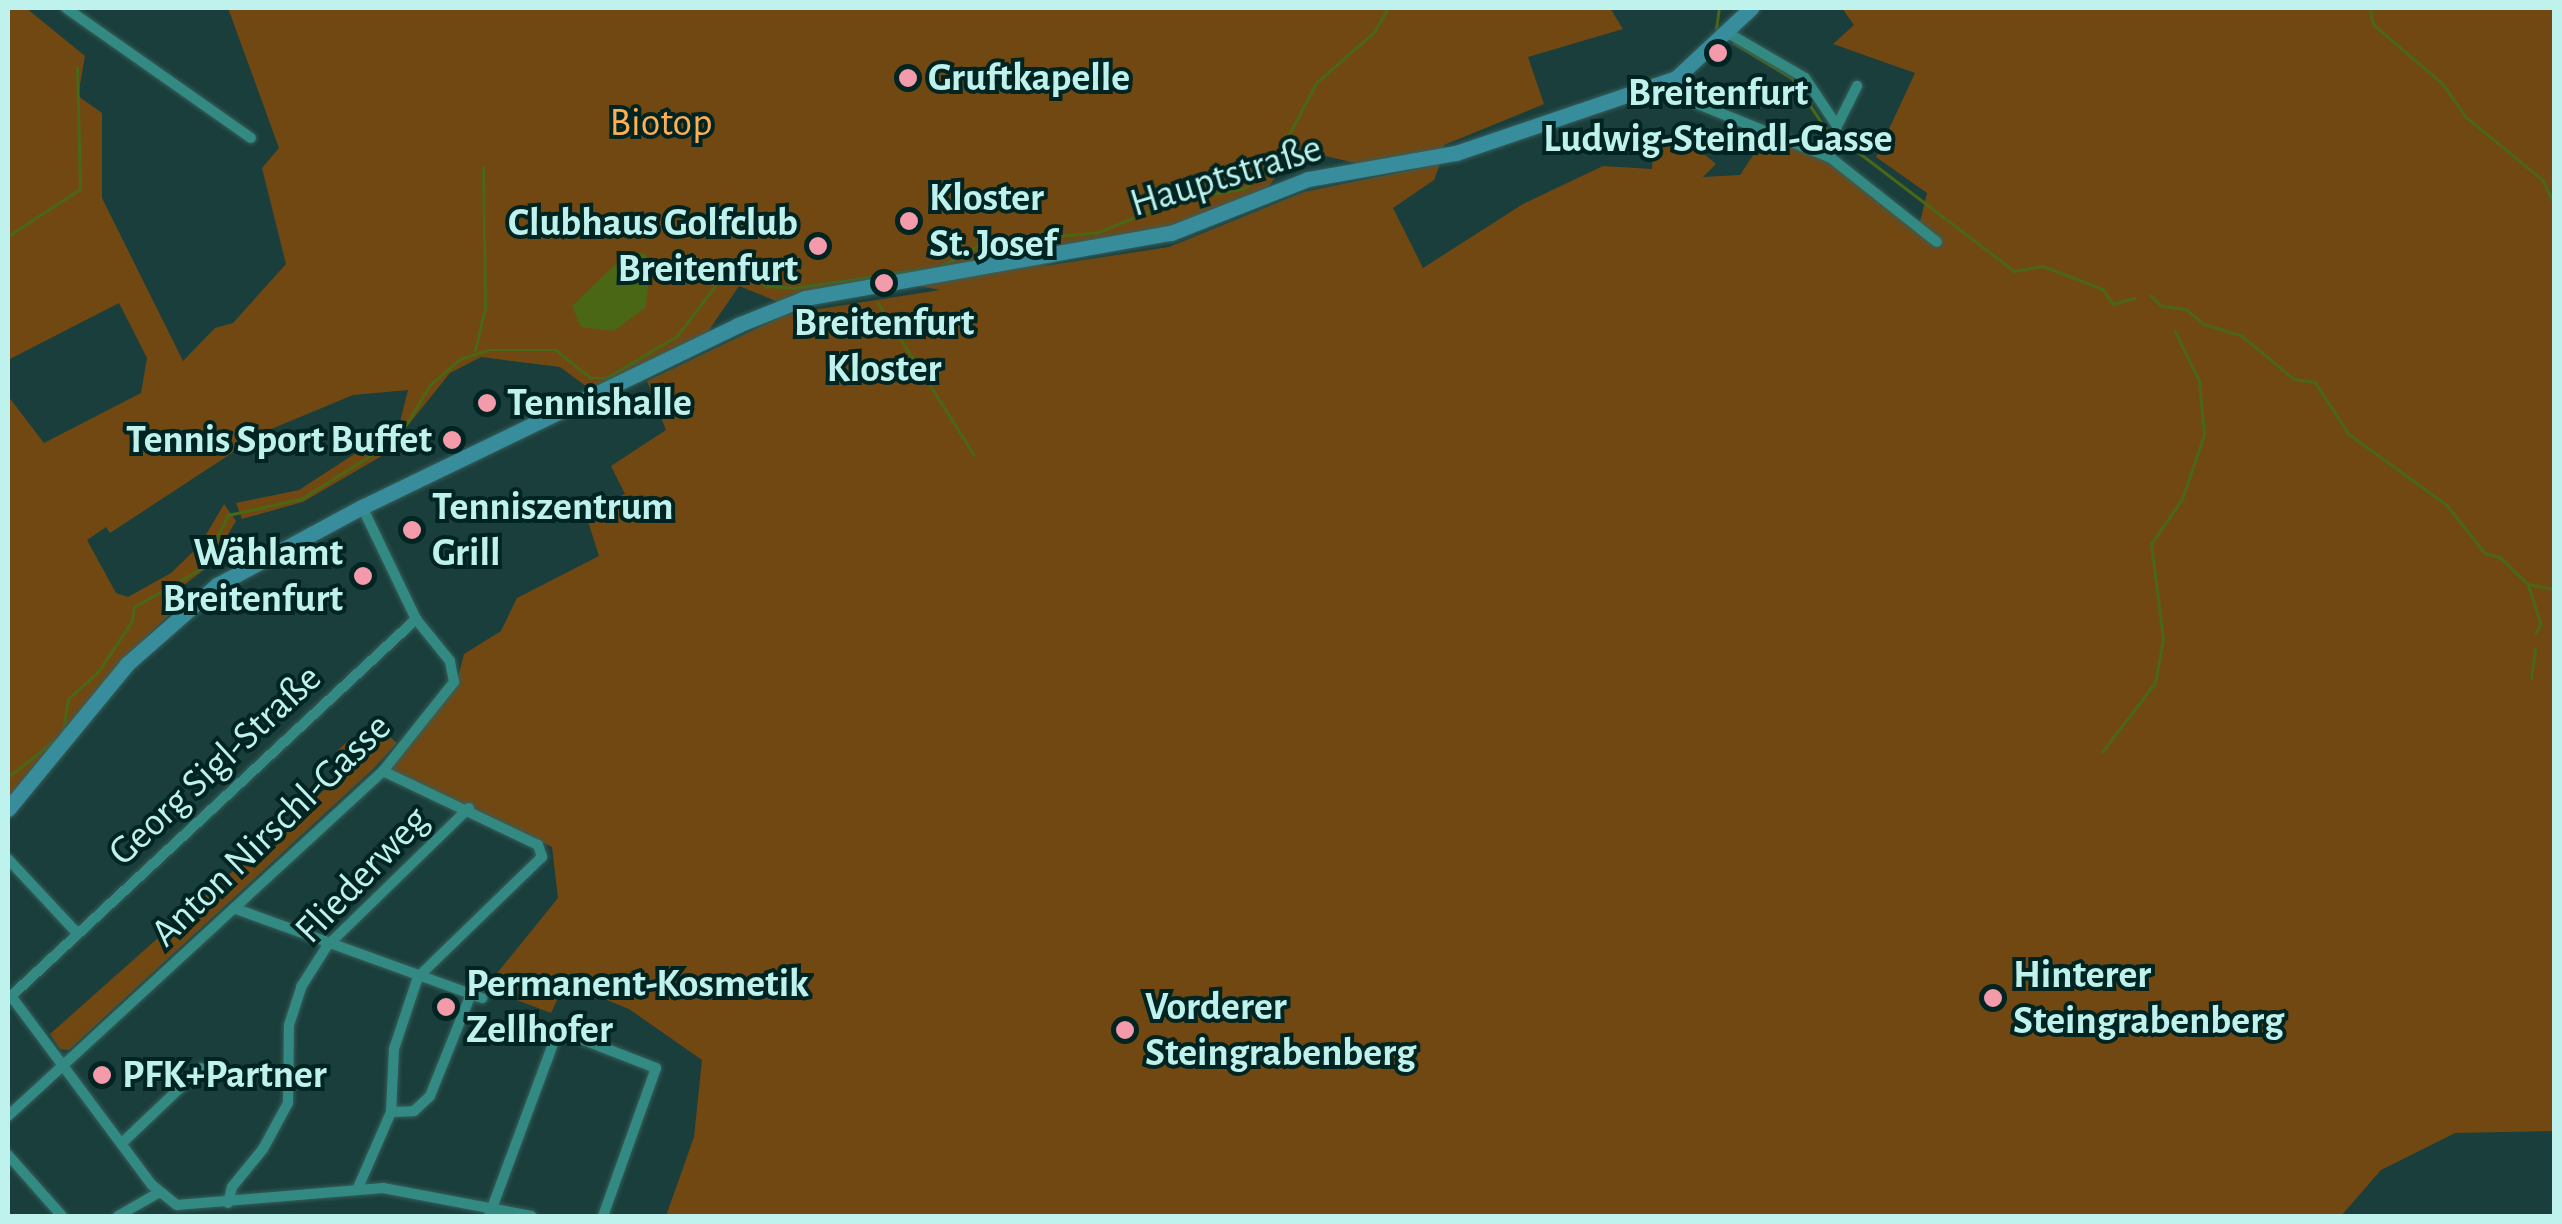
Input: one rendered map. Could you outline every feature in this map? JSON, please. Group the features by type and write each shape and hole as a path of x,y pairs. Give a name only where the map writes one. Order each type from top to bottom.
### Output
{"main road":[{"name":"Hauptstraße","path":"8,809 126,664 188,606 240,570 362,507 786,304 1171,234 1288,185 1434,160 1676,78 1751,8"}],"street":[{"path":"66,8 251,138"},
{"path":"1728,33 1805,78 1837,126 1857,86"},
{"path":"1676,78 1698,104 1832,158 1937,242"},
{"path":"362,507 416,619"},
{"name":"Anton Nirschl-Gasse","path":"8,1116 383,771 454,682 450,661 416,619"},
{"name":"Georg Sigl-Straße","path":"9,998 416,619"},
{"path":"357,1190 391,1112 394,1049 418,977 542,857 538,845 468,808 383,771"},
{"name":"Fliederweg","path":"232,1203 232,1186 284,1113 290,1018 327,946 468,808"},
{"path":"8,859 77,933"},
{"path":"236,910 476,998 430,1096 414,1110 391,1112"},
{"path":"9,998 65,1064 158,1193 187,1207 383,1188 490,1213 531,1216"},
{"path":"490,1213 558,1030 656,1068 603,1216"},
{"path":"122,1143 201,1068"},
{"path":"8,1155 62,1216"},
{"path":"118,1216 158,1193"},
{"path":"232,1203 245,1216"}],"green space":[{"name":"Biotop","path":"8,8 26,8 85,56 78,96 102,113 102,198 183,361 215,328 233,323 286,264 262,168 279,148 228,8 1610,8 1623,29 1528,57 1544,104 1444,145 1442,156 1376,168 1296,149 1264,193 1155,234 1038,267 1169,247 1304,192 1440,164 1434,180 1393,208 1423,268 1523,204 1603,166 1652,169 1654,140 1698,149 1716,164 1703,177 1740,175 1772,127 1920,222 1927,193 1876,157 1915,73 1833,44 1854,25 1842,8 2554,8 2554,1131 2455,1133 2381,1170 2341,1216 666,1216 694,1137 702,1060 629,1009 565,983 551,1013 485,988 558,898 552,847 390,769 455,689 464,654 501,631 517,598 599,556 585,512 625,494 611,466 666,430 647,381 787,314 940,290 900,282 781,303 739,286 703,339 602,398 560,367 481,357 450,373 385,454 303,502 242,519 236,503 299,490 400,422 408,390 353,395 264,432 110,533 106,527 87,540 116,593 128,597 171,573 200,545 224,504 236,521 209,566 176,591 183,602 123,659 10,798 8,396 44,443 141,393 147,358 119,303 8,360"},
{"path":"381,729 397,743 373,769 69,1050 60,1049 50,1034 349,768 336,752 350,739 359,748"}],"shaded area":[{"path":"627,253 645,254 650,263 646,307 614,331 581,327 572,306"}],"waterway":[{"path":"941,266 981,244 1099,232 1174,201 1245,188 1277,158 1316,83 1374,32 1388,8"},
{"path":"1716,29 1719,8"},
{"path":"2370,8 2374,25 2443,84 2465,116 2543,180 2554,204"},
{"path":"1734,43 1792,78 1824,126 2014,271 2043,266 2103,289 2113,304 2134,298"},
{"path":"8,236 80,189 77,68"},
{"path":"475,350 485,308 483,168"},
{"path":"63,731 68,699 98,672 132,621 134,607 202,568 228,515 301,499 397,439 430,385 460,359 488,350 556,350 591,378 606,378 677,336 731,265 743,266 767,286 793,288 923,269"},
{"path":"2150,295 2162,306 2186,309 2204,324 2241,335 2294,379 2315,382 2349,434 2447,505 2485,553 2500,557 2528,584 2541,624 2536,633"},
{"path":"878,303 974,454"},
{"path":"2102,752 2155,683 2163,639 2151,544 2182,499 2204,435 2199,381 2175,332"},
{"path":"2528,584 2554,589"},
{"path":"2531,678 2535,649"},
{"path":"8,777 54,741"}],"place":[{"name":"Breitenfurt Ludwig-Steindl-Gasse","path":"1718,53"},
{"name":"Gruftkapelle","path":"908,78"},
{"name":"Kloster St. Josef","path":"909,221"},
{"name":"Clubhaus Golfclub Breitenfurt","path":"818,246"},
{"name":"Breitenfurt Kloster","path":"884,283"},
{"name":"Tennishalle","path":"487,403"},
{"name":"Tennis Sport Buffet","path":"452,440"},
{"name":"Tenniszentrum Grill","path":"412,530"},
{"name":"Wählamt Breitenfurt","path":"363,576"},
{"name":"Hinterer Steingrabenberg","path":"1993,998"},
{"name":"Permanent-Kosmetik Zellhofer","path":"446,1007"},
{"name":"Vorderer Steingrabenberg","path":"1125,1030"},
{"name":"PFK+Partner","path":"102,1075"}]}
